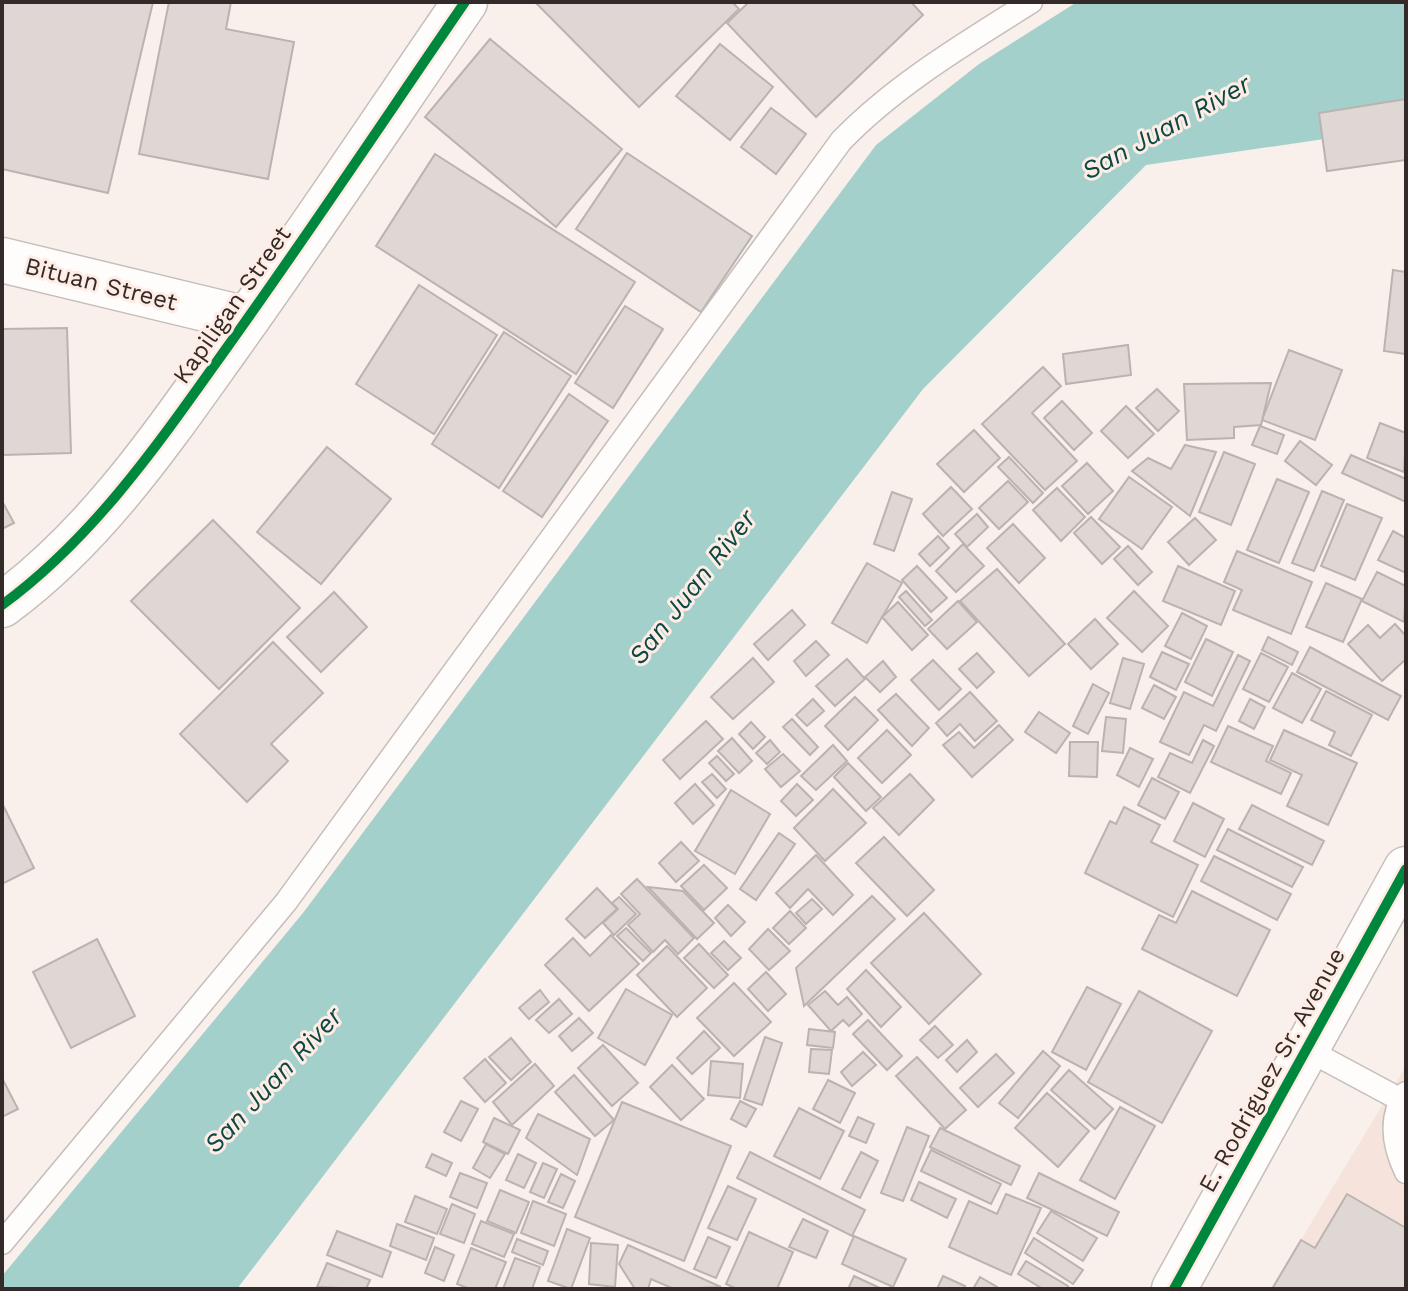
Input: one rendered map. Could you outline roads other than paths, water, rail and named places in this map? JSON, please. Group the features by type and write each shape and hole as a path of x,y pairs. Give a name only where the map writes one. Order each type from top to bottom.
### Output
{"street":[{"name":"Kapiligan Street","path":"2,605 47,572 107,507 171,425 465,2"},
{"name":"Bituan Street","path":"2,260 247,319"},
{"name":"E. Rodriguez Sr. Avenue","path":"1174,1289 1406,869"}],"lane":[{"path":"2,1243 286,902 841,141 861,121 950,54 1031,2"},
{"path":"1306,1049 1404,1096 1394,1124 1395,1149 1406,1172"}],"water":[{"name":"San Juan River","path":"1077,2 1406,2 1406,127 1146,165 923,389 237,1289 2,1289 2,1276 303,913 876,145 979,64"}]}
